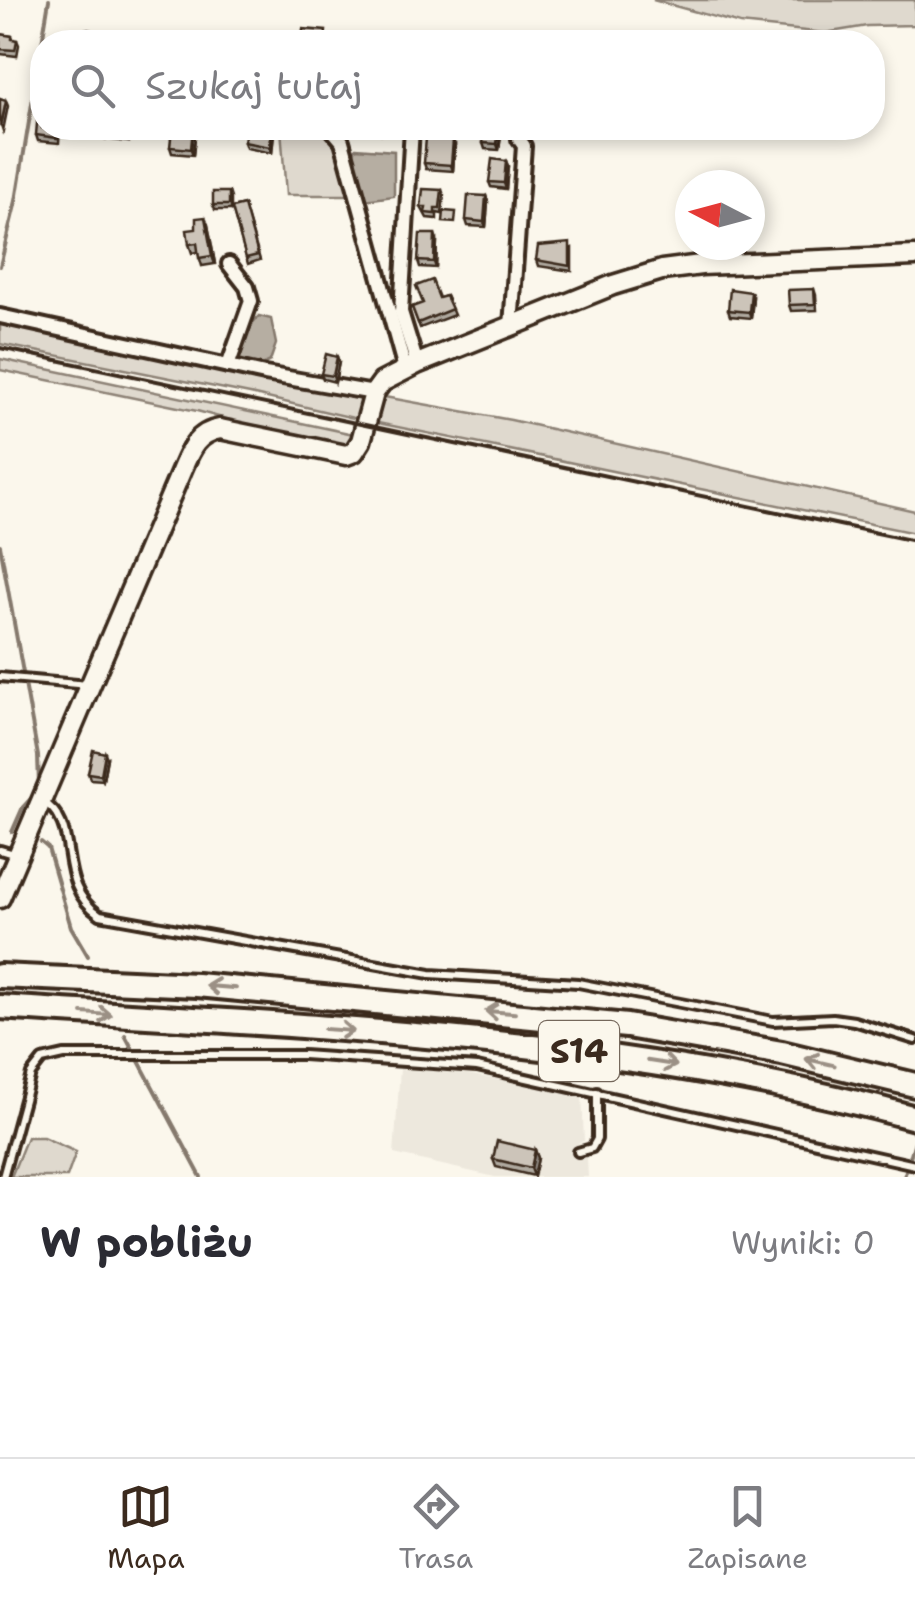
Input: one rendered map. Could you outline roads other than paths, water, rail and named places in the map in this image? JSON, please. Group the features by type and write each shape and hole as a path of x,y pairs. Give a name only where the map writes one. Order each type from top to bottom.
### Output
{"highway":[{"name":"S14","path":"0,976 197,985 628,1026 782,1053 915,1085"},
{"name":"S14","path":"0,1008 410,1035 580,1051 748,1078 913,1117"}],"street":[{"path":"344,140 411,366"},
{"path":"411,140 401,312 411,366"},
{"path":"512,326 524,146 520,140"},
{"path":"0,898 9,852 42,801 180,474 199,437 207,431 220,429 339,455 350,454 364,436 374,393 382,382 411,366 614,285 672,268 915,256"},
{"path":"228,366 251,301 247,287 229,264"},
{"path":"0,316 374,393"}],"lane":[{"path":"0,678 90,686"},
{"path":"42,801 62,819 76,890 85,905 100,916 430,974 578,982 774,1022 832,1018 854,1021 915,1040"},
{"path":"3,1177 36,1066 53,1056 128,1054 303,1056 478,1067 914,1165"},
{"path":"578,1152 592,1148 597,1139 597,1092"}],"waterway":[{"path":"44,30 49,0"},
{"path":"0,266 30,116"},
{"path":"0,545 38,756 39,785"},
{"path":"12,832 23,807 35,794"},
{"path":"41,842 48,848 71,927 88,956"},
{"path":"125,1035 201,1177"},
{"path":"904,1177 915,1141"}],"railway":[{"path":"0,348 915,541"}]}
